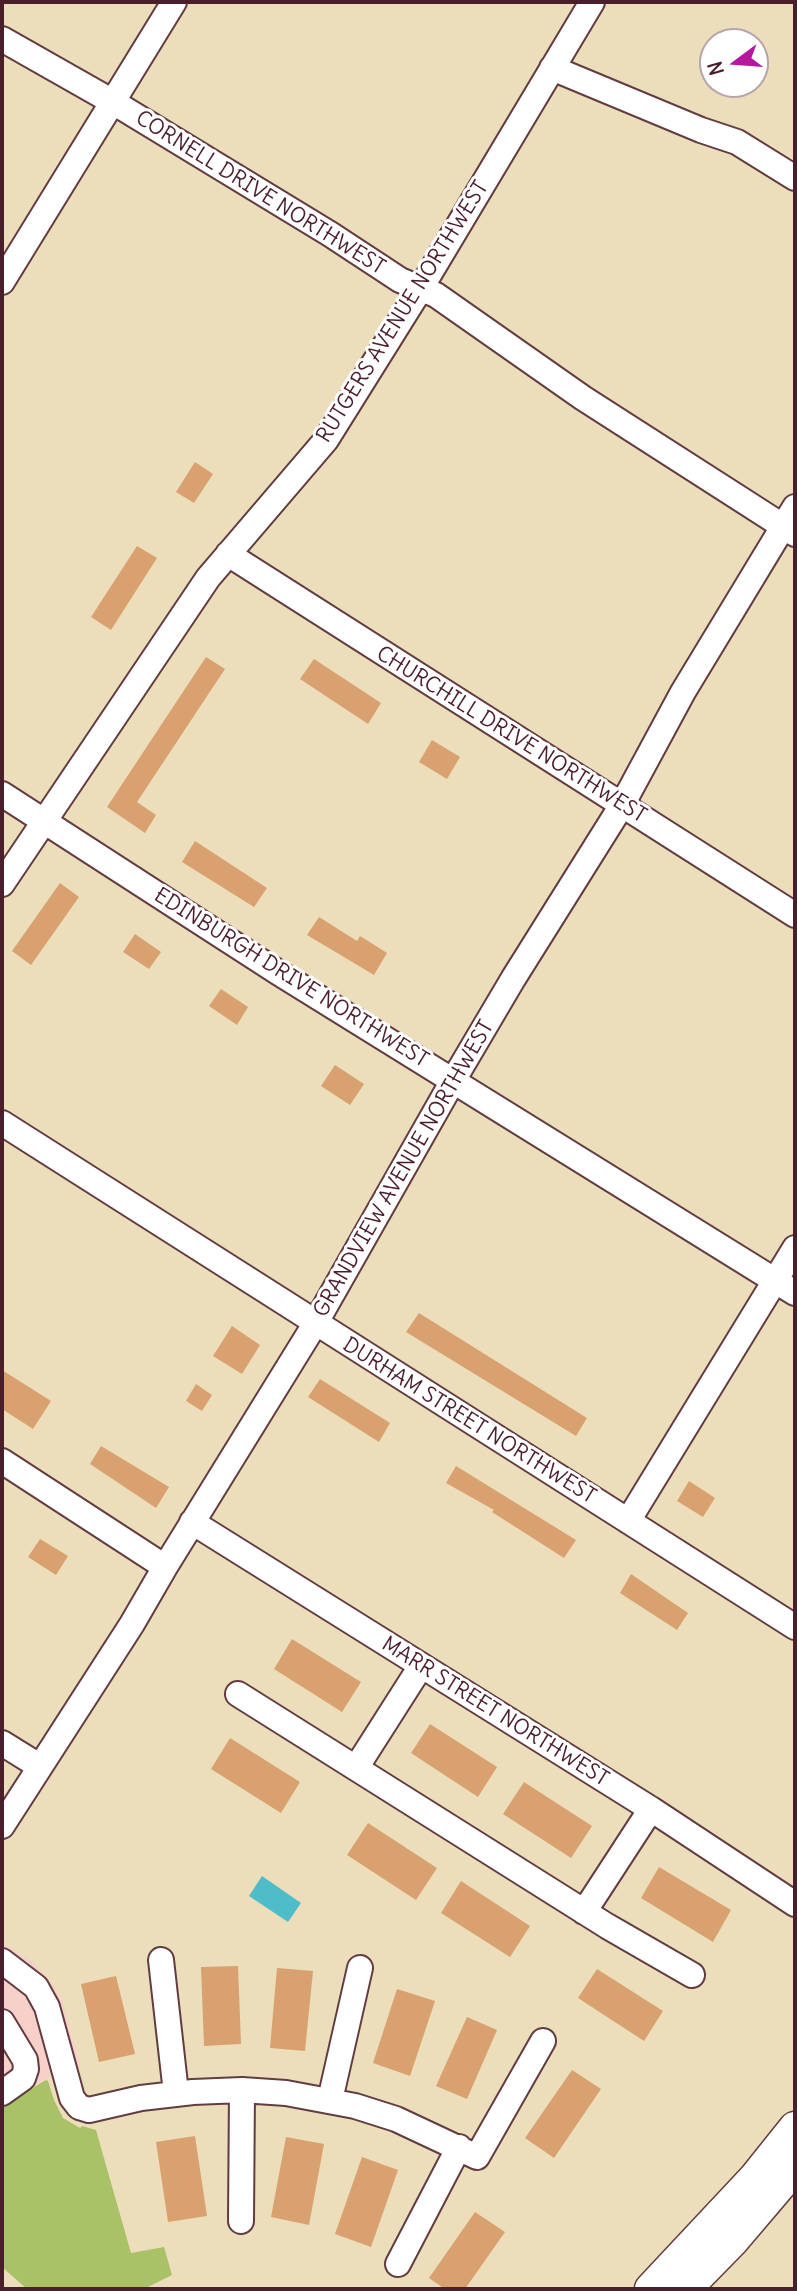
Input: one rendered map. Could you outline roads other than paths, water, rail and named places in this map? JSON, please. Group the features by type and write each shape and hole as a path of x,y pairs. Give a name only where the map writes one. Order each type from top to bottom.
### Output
{"main road":[{"path":"651,2289 755,2178 795,2128"},
{"path":"685,2289 795,2167"},
{"path":"713,2289 752,2217"}],"street":[{"path":"2,282 174,2"},
{"name":"RUTGERS AVENUE NORTHWEST","path":"2,884 154,654 208,578 326,440 593,2"},
{"name":"CORNELL DRIVE NORTHWEST","path":"2,39 113,102 330,234 400,280 436,295 583,398 791,523"},
{"path":"552,68 701,130 737,142 795,178"},
{"name":"GRANDVIEW AVENUE NORTHWEST","path":"2,1826 132,1625 164,1567 315,1324 513,979 622,805 683,692 791,523"},
{"name":"CHURCHILL DRIVE NORTHWEST","path":"228,554 795,915"},
{"name":"EDINBURGH DRIVE NORTHWEST","path":"2,794 279,972 785,1287"},
{"name":"DURHAM STREET NORTHWEST","path":"2,1123 795,1627"},
{"path":"628,1521 759,1310 785,1287 795,1248"},
{"path":"2,1461 164,1567"},
{"name":"MARR STREET NORTHWEST","path":"192,1522 650,1810 795,1905"},
{"path":"356,1768 421,1666"},
{"path":"238,1694 584,1912 692,1975"},
{"path":"2,1743 39,1766"},
{"path":"584,1912 650,1810"},
{"path":"160,1960 176,2093"},
{"path":"2,1961 37,1987 47,2007 72,2098 79,2107 89,2110 176,2093 242,2090 286,2093 331,2101 396,2119 468,2152"},
{"path":"331,2101 360,1968"},
{"path":"2,2022 25,2060 26,2069 23,2078 2,2093"},
{"path":"2,2038 18,2064 26,2069 32,2070 62,2061"},
{"path":"398,2264 468,2152 543,2041"},
{"path":"241,2221 242,2090"}],"water":[{"path":"262,1876 301,1903 288,1922 249,1896"}]}
